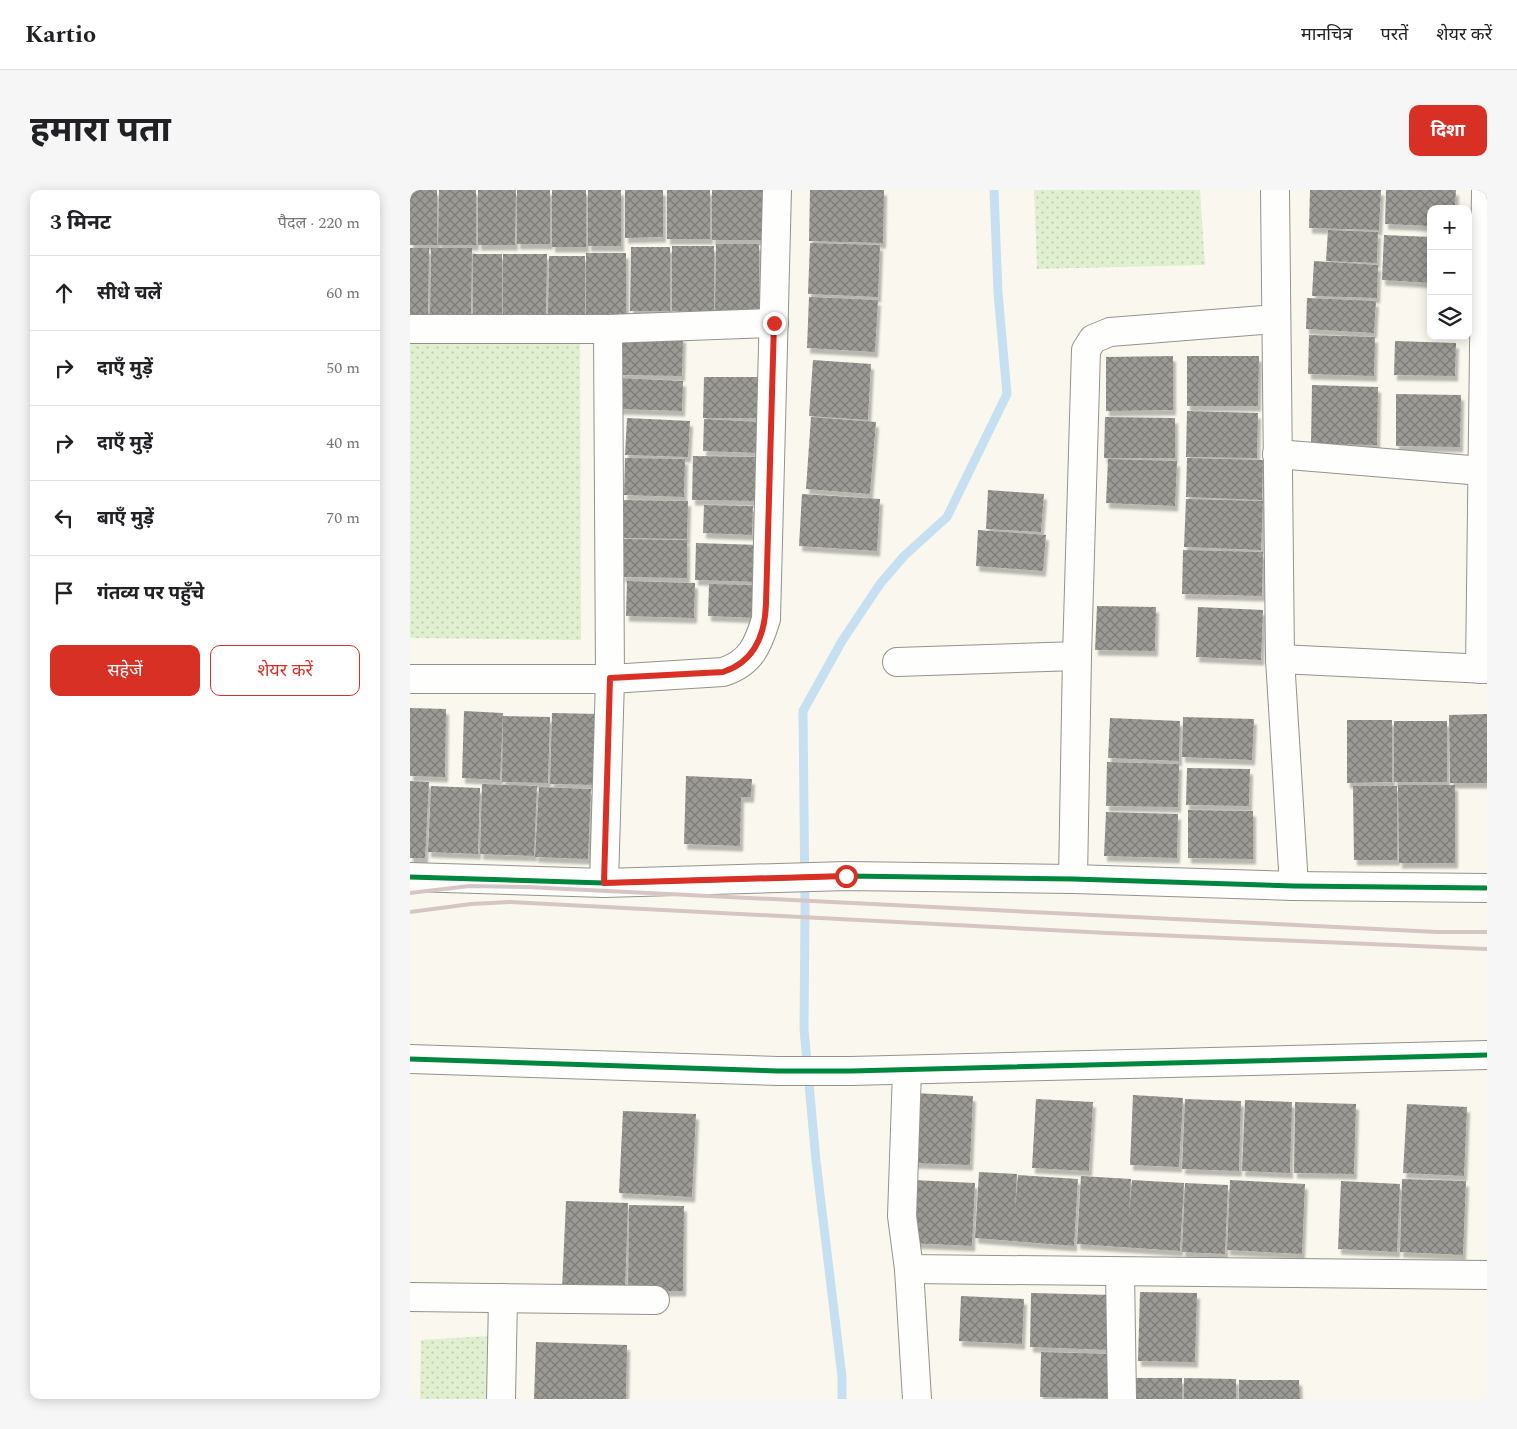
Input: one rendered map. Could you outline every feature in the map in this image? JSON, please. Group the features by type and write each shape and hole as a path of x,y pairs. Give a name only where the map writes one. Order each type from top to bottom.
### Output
{"street":[{"path":"410,679 610,678 723,672 736,667 747,658 759,642 766,619 777,190"},
{"path":"1275,190 1280,659 1294,886"},
{"path":"1280,659 1484,669 1482,471 1486,190"},
{"path":"1073,879 1086,350 1093,339 1110,332 1276,320"},
{"path":"410,329 608,328 774,323"},
{"path":"604,883 610,678 608,328"},
{"path":"1277,454 1482,471"},
{"path":"897,662 1077,656"},
{"path":"410,877 604,883 846,876 1073,879 1294,886 1487,888"},
{"path":"410,1059 778,1071 907,1071 1487,1055"},
{"path":"907,1071 902,1216 909,1269 916,1399"},
{"path":"909,1269 1487,1276"},
{"path":"1120,1272 1122,1399"},
{"path":"410,1298 655,1300"},
{"path":"501,1399 503,1298"}],"green space":[{"path":"1034,190 1200,190 1205,265 1037,269"},
{"path":"410,343 580,343 581,640 410,638"},
{"path":"488,1336 487,1399 420,1399 421,1340"}],"building":[{"path":"410,190 437,190 437,245 410,245"},
{"path":"439,190 476,190 476,245 438,245"},
{"path":"478,190 516,190 515,245 478,245"},
{"path":"517,190 550,190 550,244 517,244"},
{"path":"552,190 586,190 586,247 552,247"},
{"path":"588,190 621,190 621,246 588,246"},
{"path":"625,190 663,190 663,237 625,238"},
{"path":"667,190 710,190 710,239 667,239"},
{"path":"712,190 762,190 762,240 712,240"},
{"path":"810,190 884,190 883,243 809,241"},
{"path":"1310,190 1381,190 1379,230 1309,228"},
{"path":"1386,190 1456,190 1455,205 1427,205 1427,226 1385,224"},
{"path":"1328,230 1378,232 1377,263 1326,261"},
{"path":"1384,235 1427,237 1427,283 1382,280"},
{"path":"810,243 880,245 878,297 808,294"},
{"path":"716,244 759,244 759,311 715,311"},
{"path":"672,246 714,246 714,311 672,311"},
{"path":"631,247 670,247 670,311 630,311"},
{"path":"410,248 429,248 428,316 410,316"},
{"path":"431,248 472,248 471,315 430,315"},
{"path":"586,253 626,253 626,315 586,315"},
{"path":"473,254 502,254 502,315 473,315"},
{"path":"503,254 547,254 546,316 503,316"},
{"path":"549,256 585,256 585,315 548,315"},
{"path":"1314,261 1378,265 1377,298 1312,296"},
{"path":"809,297 878,300 875,352 807,348"},
{"path":"1307,298 1376,301 1374,333 1306,329"},
{"path":"622,335 683,337 682,376 620,375"},
{"path":"1309,335 1375,337 1374,376 1308,374"},
{"path":"1395,341 1456,343 1455,376 1394,375"},
{"path":"1173,356 1173,410 1106,411 1106,357"},
{"path":"1187,356 1259,356 1258,406 1187,406"},
{"path":"813,360 871,364 868,420 809,416"},
{"path":"704,377 760,377 760,418 703,418"},
{"path":"618,378 683,381 682,411 617,409"},
{"path":"1312,385 1378,387 1377,445 1311,444"},
{"path":"1396,394 1461,395 1460,447 1396,446"},
{"path":"1187,411 1258,413 1257,458 1186,457"},
{"path":"811,417 876,422 870,494 806,489"},
{"path":"1105,417 1175,418 1175,458 1104,458"},
{"path":"627,418 690,421 688,457 625,455"},
{"path":"704,419 760,422 759,453 703,451"},
{"path":"693,456 761,457 760,501 692,500"},
{"path":"625,458 685,459 684,497 624,495"},
{"path":"1187,458 1263,460 1262,500 1186,497"},
{"path":"1108,459 1177,461 1175,506 1106,503"},
{"path":"988,490 1044,494 1041,532 986,529"},
{"path":"802,494 880,499 877,551 799,546"},
{"path":"1186,499 1263,501 1261,550 1184,547"},
{"path":"623,500 688,501 687,539 622,538"},
{"path":"704,505 753,506 752,535 703,533"},
{"path":"978,530 1046,535 1043,571 976,566"},
{"path":"623,539 687,540 687,578 622,577"},
{"path":"696,543 760,545 759,582 695,580"},
{"path":"1183,550 1263,552 1262,596 1182,594"},
{"path":"627,581 695,583 694,618 626,616"},
{"path":"709,584 758,585 757,618 708,616"},
{"path":"1097,606 1156,607 1155,651 1095,650"},
{"path":"1198,607 1263,610 1261,660 1196,657"},
{"path":"410,708 446,709 445,777 410,776"},
{"path":"464,711 503,713 500,780 462,778"},
{"path":"552,713 600,714 598,785 550,784"},
{"path":"1487,714 1487,783 1450,783 1449,715"},
{"path":"503,716 550,717 548,783 502,782"},
{"path":"1183,717 1254,719 1252,760 1182,757"},
{"path":"1110,718 1180,721 1179,761 1108,758"},
{"path":"1347,720 1392,720 1392,782 1347,783"},
{"path":"1394,721 1447,721 1447,782 1394,782"},
{"path":"1107,762 1179,764 1178,807 1106,806"},
{"path":"1187,768 1250,769 1249,806 1186,805"},
{"path":"686,776 752,779 751,797 741,797 740,846 684,844"},
{"path":"410,781 429,782 425,858 410,858"},
{"path":"482,784 537,786 534,856 480,854"},
{"path":"1398,785 1455,785 1455,863 1399,863"},
{"path":"431,786 480,788 478,854 428,852"},
{"path":"1353,786 1397,786 1397,860 1354,860"},
{"path":"539,787 591,789 588,859 535,857"},
{"path":"1188,810 1253,811 1253,859 1188,858"},
{"path":"1106,812 1178,814 1177,858 1104,856"},
{"path":"914,1093 973,1096 970,1165 911,1163"},
{"path":"1133,1095 1183,1098 1179,1167 1130,1165"},
{"path":"1036,1099 1093,1102 1089,1171 1032,1168"},
{"path":"1185,1099 1241,1101 1239,1171 1182,1169"},
{"path":"1245,1100 1292,1102 1290,1173 1242,1171"},
{"path":"1295,1102 1356,1104 1354,1174 1294,1173"},
{"path":"1407,1104 1467,1107 1464,1176 1403,1173"},
{"path":"623,1111 696,1114 692,1197 619,1193"},
{"path":"979,1172 1017,1174 1015,1210 1018,1175 1078,1179 1074,1246 975,1238"},
{"path":"1081,1176 1131,1179 1129,1215 1132,1180 1184,1183 1180,1251 1077,1244"},
{"path":"1402,1179 1466,1181 1463,1255 1400,1252"},
{"path":"913,1180 975,1183 972,1246 910,1243"},
{"path":"1230,1180 1305,1184 1302,1254 1227,1250"},
{"path":"1341,1181 1400,1184 1397,1252 1338,1249"},
{"path":"1185,1183 1228,1185 1225,1254 1182,1252"},
{"path":"566,1201 628,1203 625,1292 562,1290"},
{"path":"629,1205 684,1206 683,1291 628,1291"},
{"path":"1140,1292 1197,1293 1195,1362 1138,1361"},
{"path":"1031,1293 1113,1295 1111,1350 1030,1347"},
{"path":"961,1296 1024,1299 1022,1344 959,1341"},
{"path":"536,1342 627,1345 626,1399 534,1399"},
{"path":"1041,1352 1113,1354 1112,1399 1040,1397"},
{"path":"1131,1378 1182,1378 1182,1399 1131,1399"},
{"path":"1184,1378 1236,1379 1236,1399 1184,1399"},
{"path":"1239,1380 1299,1380 1300,1399 1239,1399"}],"waterway":[{"path":"842,1399 842,1377 816,1161 804,1029 803,711 842,641 880,584 904,556 947,517 1007,394 998,293 994,190"}],"railway":[{"path":"410,893 469,886 527,887 1437,932 1487,932"},
{"path":"410,912 471,904 510,902 1108,933 1487,949"}],"cycle path":[{"path":"410,877 604,883 846,876 1073,879 1294,886 1487,888"},
{"path":"410,1059 778,1071 851,1071 1487,1055"}],"route":[{"path":"774,323 766,619 759,642 747,658 736,667 723,672 610,678 604,883 846,876"}]}
